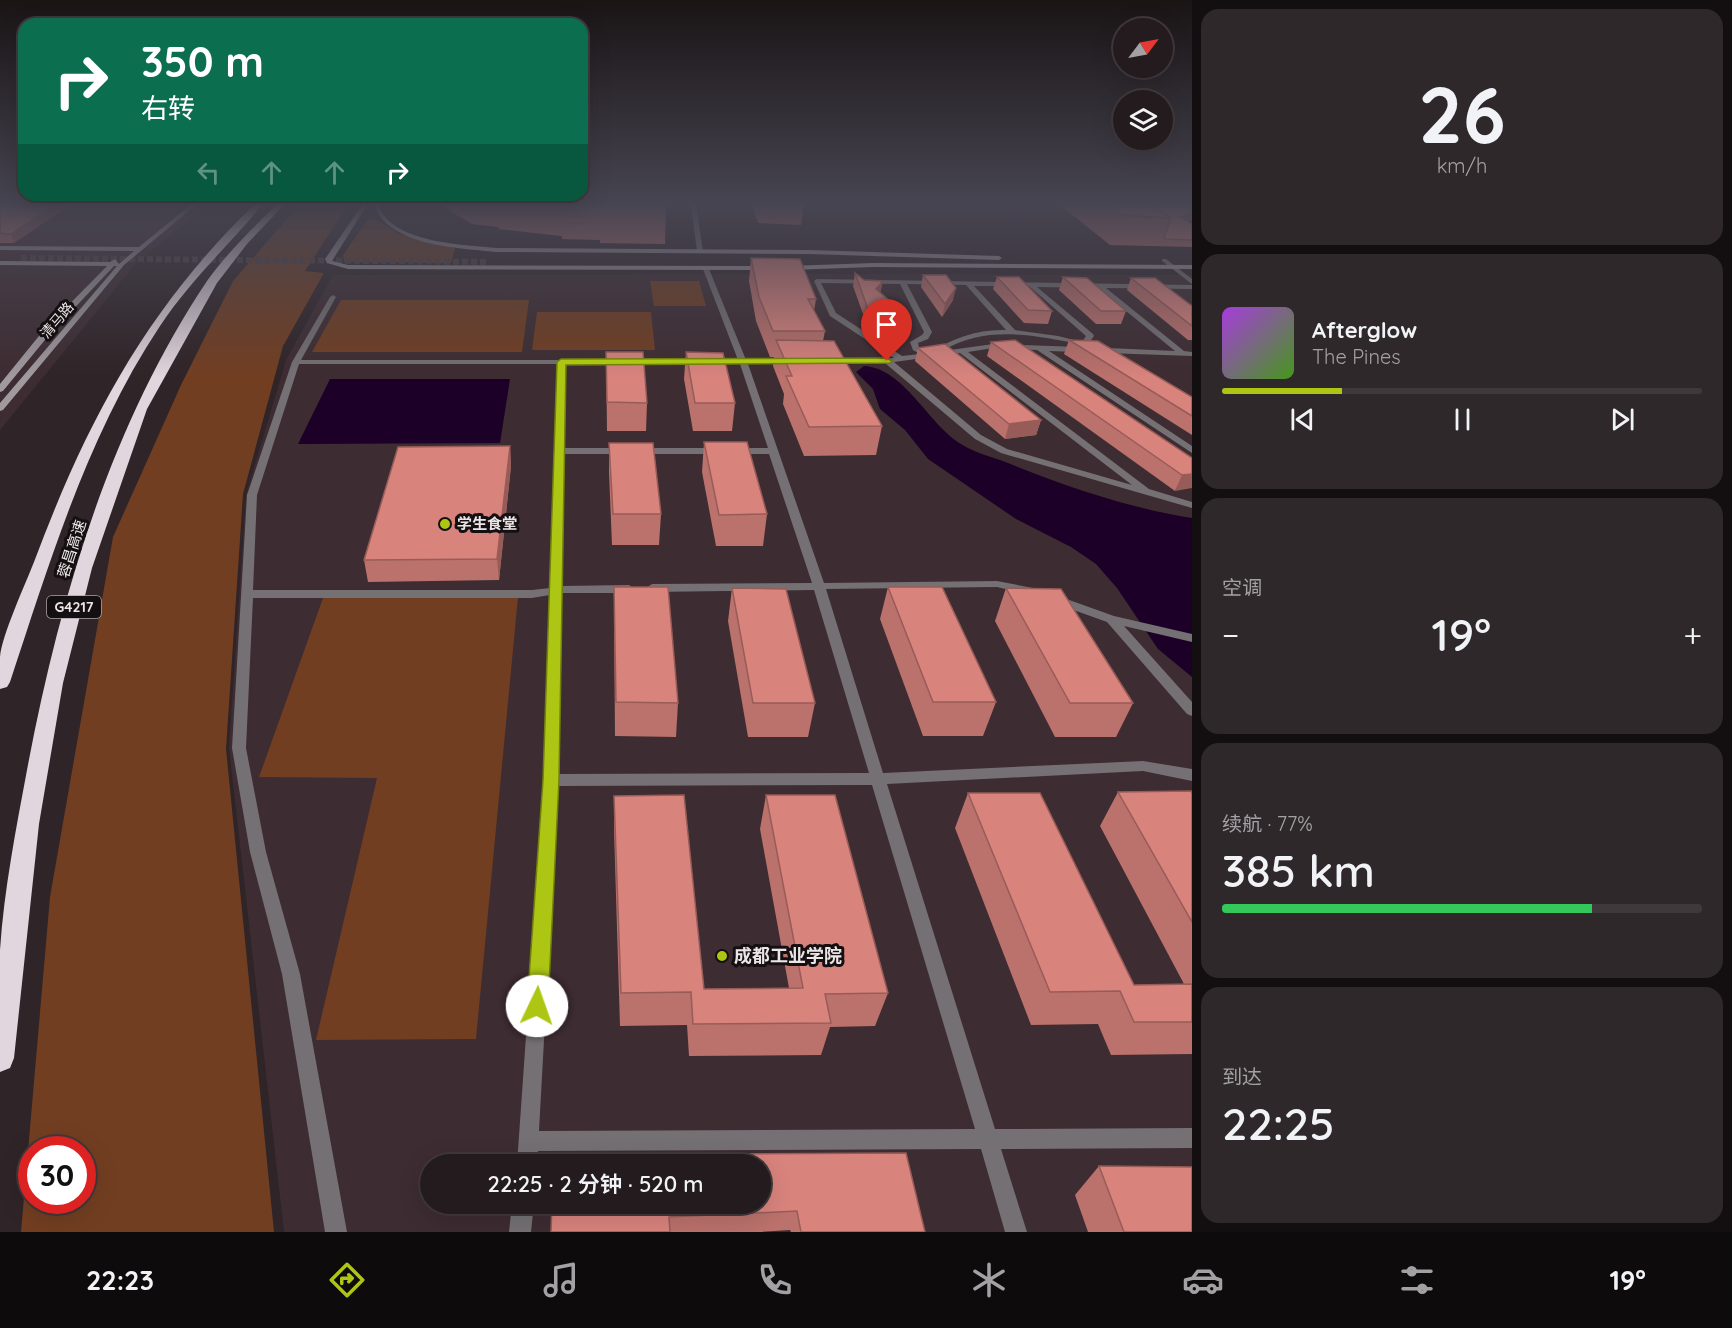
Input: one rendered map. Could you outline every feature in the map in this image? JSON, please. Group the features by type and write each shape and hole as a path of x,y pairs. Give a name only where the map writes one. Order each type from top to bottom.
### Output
{"highway":[{"name":"蓉昌高速","path":"0,682 74,481 142,345 204,262"},
{"name":"蓉昌高速","path":"0,1058 28,824 53,683 84,568 140,409 212,282 228,262"}],"main road":[{"path":"67,262 122,264"},
{"path":"331,262 348,267 470,268 706,269 873,265"},
{"path":"464,262 470,268"},
{"path":"752,262 770,263"},
{"path":"782,263 1192,267"},
{"name":"清马路","path":"0,389 46,333 112,264"},
{"name":"清马路","path":"0,408 122,264"}],"street":[{"path":"1167,262 1192,282"},
{"path":"706,269 743,362 819,586 1016,1232"},
{"path":"901,359 833,314 817,281 1192,287"},
{"path":"902,282 928,333 914,342 916,348 929,356"},
{"path":"968,284 1011,332"},
{"path":"1030,284 1090,336 1084,345"},
{"path":"1099,285 1182,353"},
{"path":"333,297 296,362 252,495 239,748 258,852 291,974 336,1232"},
{"path":"929,356 949,341 966,336 1011,332 1036,333 1084,345"},
{"path":"819,362 887,361 993,346 1084,345 1192,354"},
{"path":"1037,346 1192,450"},
{"path":"961,350 1151,494"},
{"path":"887,361 978,437 1004,451 1192,505"},
{"path":"296,362 798,362"},
{"path":"528,1154 551,780 561,362"},
{"path":"560,451 773,451"},
{"path":"247,594 532,594 557,590 997,584 1040,593 1111,619 1192,638"},
{"path":"1111,619 1192,711"},
{"path":"551,780 877,779 1143,766 1192,775"},
{"path":"529,1141 1192,1138"},
{"path":"520,1232 522,1214"}],"shaded area":[{"path":"0,262 137,262 0,430"},
{"path":"249,262 311,262 305,271 324,273 283,346 243,494 226,749 274,1232 21,1232 23,1214 96,1214 96,1136 29,1136 50,897 113,537 181,385 233,281"},
{"name":"成都工业学院","path":"333,275 1192,275 1192,1232 284,1232 229,748 246,495 286,360"},
{"path":"650,281 699,281 706,306 654,306"},
{"path":"341,300 529,300 522,352 312,352"},
{"path":"537,312 651,312 655,350 532,350"},
{"path":"864,366 878,369 904,386 949,435 972,450 1098,496 1145,509 1192,518 1192,677 1158,649 1117,588 1096,564 1071,547 1016,519 928,459 905,430 880,409 873,389 856,372"},
{"path":"330,379 510,379 500,443 298,444"},
{"path":"518,597 476,1039 316,1040 377,778 259,777 323,598"}],"building":[{"path":"752,262 801,262 816,299 808,299 825,331 773,331 759,297"},
{"path":"855,273 864,280 883,281 876,289 889,300 895,313 869,312"},
{"path":"923,275 946,275 956,288 945,304"},
{"path":"997,277 1019,277 1052,311 1028,310"},
{"path":"1063,277 1087,278 1126,311 1101,311"},
{"path":"1131,278 1155,278 1192,306 1192,326"},
{"path":"776,340 834,341 882,426 809,427 786,376 792,376"},
{"path":"1015,340 1192,458 1192,474 1182,475 991,342"},
{"path":"1069,340 1098,341 1192,397 1192,416"},
{"path":"945,344 1041,420 1009,424 918,348"},
{"path":"606,352 643,352 647,403 607,402"},
{"path":"686,352 723,353 735,403 695,403"},
{"path":"704,442 747,442 767,514 719,515"},
{"path":"609,443 653,443 661,514 613,514"},
{"name":"学生食堂","path":"510,446 497,559 364,560 398,447"},
{"path":"614,587 668,587 678,703 616,702"},
{"path":"888,587 942,587 996,702 933,702"},
{"path":"732,588 786,589 815,703 753,703"},
{"path":"1006,588 1061,589 1133,703 1070,703"},
{"path":"1191,791 1192,793 1192,922 1118,792"},
{"path":"968,793 1040,793 1134,985 1192,984 1192,1022 1134,1022 1120,991 1050,992"},
{"path":"684,795 704,989 803,988 766,795 835,795 888,993 825,994 831,1023 693,1024 691,992 621,993 614,796"},
{"path":"906,1153 925,1232 801,1232 797,1211 771,1212 771,1154 730,1154"},
{"path":"1099,1166 1192,1167 1192,1232 1124,1232"},
{"path":"552,1214 733,1214 669,1217 670,1232 551,1232"}],"place":[{"name":"学生食堂","path":"445,524"},
{"name":"成都工业学院","path":"722,956"}],"route":[{"path":"537,1006 551,780 561,362 887,361"}]}
